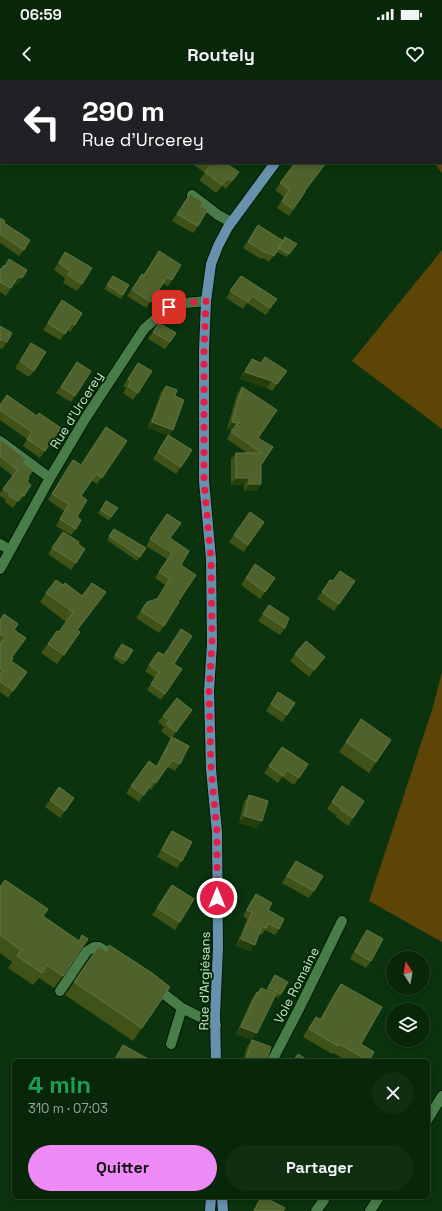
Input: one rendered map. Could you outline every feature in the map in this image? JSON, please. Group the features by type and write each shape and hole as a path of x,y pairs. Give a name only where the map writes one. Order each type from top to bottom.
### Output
{"main road":[{"name":"Rue d'Argiésans","path":"216,1059 218,948 217,832 211,768 209,691 212,644 211,559 204,481 204,351 206,301 211,264 218,246 231,222 274,164"},
{"path":"210,1211 211,1199"},
{"path":"222,1199 223,1211"}],"street":[{"path":"192,195 218,215 231,222"},
{"name":"Rue d'Urcerey","path":"0,569 50,478 85,419 144,329 169,307 186,303 206,301"},
{"path":"0,441 50,478"},
{"path":"0,544 10,550"},
{"name":"Voie Romaine","path":"273,1059 342,921"},
{"path":"60,991 87,951 94,947 99,947 121,962"},
{"path":"145,980 182,1008 216,1025"},
{"path":"171,1044 182,1008"},
{"path":"430,1115 442,1096"},
{"path":"370,1211 378,1199"},
{"path":"316,1211 324,1200"}],"shaded area":[{"path":"435,164 442,164 442,173"},
{"path":"442,250 442,429 352,361"},
{"path":"442,672 442,942 369,901 433,707"}],"building":[{"path":"210,164 227,164 239,172 232,181 228,178 222,185 205,172 211,165"},
{"path":"294,164 325,164 304,191 305,192 293,209 282,201 289,190 280,183"},
{"path":"190,194 203,202 201,206 208,209 198,226 177,214"},
{"path":"0,218 5,221 4,223 30,240 24,250 0,234"},
{"path":"258,225 283,241 274,256 248,242"},
{"path":"285,237 297,244 289,254 279,248"},
{"path":"159,251 181,265 172,280 167,277 151,302 132,290 142,274 144,276"},
{"path":"65,252 92,268 82,284 68,275 70,271 59,263"},
{"path":"9,259 27,270 23,277 17,278 11,288 0,282 0,270 4,265 5,266"},
{"path":"113,276 129,285 123,295 107,285"},
{"path":"241,276 277,299 270,308 252,296 248,302 230,291"},
{"path":"62,300 82,313 75,325 71,323 65,334 48,323"},
{"path":"159,323 176,333 170,342 153,332"},
{"path":"0,326 12,333 7,342 1,339 0,341"},
{"path":"31,343 46,352 34,371 20,361"},
{"path":"265,357 287,371 277,384 245,372 252,359 261,363"},
{"path":"77,362 91,371 75,396 61,387"},
{"path":"138,363 152,371 138,393 128,386 131,381 128,379"},
{"path":"166,386 177,390 175,396 184,400 173,430 152,422"},
{"path":"242,387 277,410 258,438 273,447 261,465 261,484 249,484 249,478 236,478 236,453 262,453 231,432 237,424 239,426 241,424 232,422"},
{"path":"7,395 37,416 39,413 61,428 45,451 27,439 32,432 0,410 0,405"},
{"path":"106,427 127,441 102,478 96,474 81,496 87,500 77,517 81,520 76,529 60,519 69,504 52,494 73,460 81,465"},
{"path":"168,435 192,450 181,467 158,452"},
{"path":"0,439 26,459 24,463 33,470 28,477 27,482 31,485 24,496 22,495 17,501 9,496 10,494 3,489 17,470 0,456"},
{"path":"106,501 118,508 111,517 101,510"},
{"path":"250,512 264,522 248,545 234,535"},
{"path":"167,514 181,523 170,538 189,551 181,565 196,575 164,626 141,611 147,602 157,599 170,579 159,572 172,553 150,539"},
{"path":"114,529 146,548 140,557 109,536"},
{"path":"63,532 79,542 78,544 85,549 76,563 52,548"},
{"path":"255,564 275,578 265,592 246,578"},
{"path":"340,571 355,581 339,604 322,592 330,580 333,581"},
{"path":"56,580 63,585 65,583 82,596 92,583 106,592 77,630 80,632 64,655 48,644 57,631 59,632 73,612 46,593"},
{"path":"269,605 289,618 285,628 263,614"},
{"path":"4,614 18,624 14,630 26,638 12,657 13,658 11,661 27,672 13,691 0,681 0,675 3,670 0,668 0,644 5,637 0,634 0,620"},
{"path":"181,629 192,636 174,664 182,669 165,694 151,684 159,672 149,665 158,652 164,655"},
{"path":"306,641 325,657 314,670 295,654"},
{"path":"122,644 133,650 126,661 115,655"},
{"path":"278,692 295,703 287,715 271,704"},
{"path":"177,698 192,710 176,732 166,724 169,720 163,716"},
{"path":"361,719 391,740 376,762 346,742"},
{"path":"172,737 189,746 180,764 172,760 156,783 153,781 144,795 131,786 149,761 157,767"},
{"path":"282,747 308,764 299,778 287,770 283,776 269,766"},
{"path":"342,786 364,801 353,818 332,802"},
{"path":"59,787 74,798 65,811 50,800"},
{"path":"249,795 268,801 262,821 244,816"},
{"path":"172,831 192,842 182,861 162,850"},
{"path":"296,861 323,876 314,891 287,876"},
{"path":"5,880 48,909 43,916 79,941 82,935 88,939 63,976 47,965 42,973 17,956 21,950 0,935 0,887"},
{"path":"172,885 194,899 180,922 157,908"},
{"path":"256,894 272,903 268,910 284,919 279,929 268,923 266,928 262,926 255,945 241,939 252,912 247,910"},
{"path":"367,930 383,939 371,961 355,952"},
{"path":"109,945 152,973 170,987 142,1028 74,982 99,946 106,951"},
{"path":"275,975 288,982 281,994 268,988"},
{"path":"341,984 382,1007 361,1044 374,1052 370,1059 365,1059 339,1044 338,1046 309,1029 316,1017 321,1020"},
{"path":"261,988 276,994 257,1033 241,1027 257,992 259,993"},
{"path":"252,1040 271,1047 267,1059 246,1059"},
{"path":"123,1045 148,1059 115,1059"},
{"path":"298,1054 306,1059 294,1059"},
{"path":"261,1199 268,1199 285,1208 283,1211 254,1211"}],"route":[{"path":"169,307 186,303 206,301 204,351 204,481 211,559 212,644 209,691 211,768 217,832 217,898"}]}
